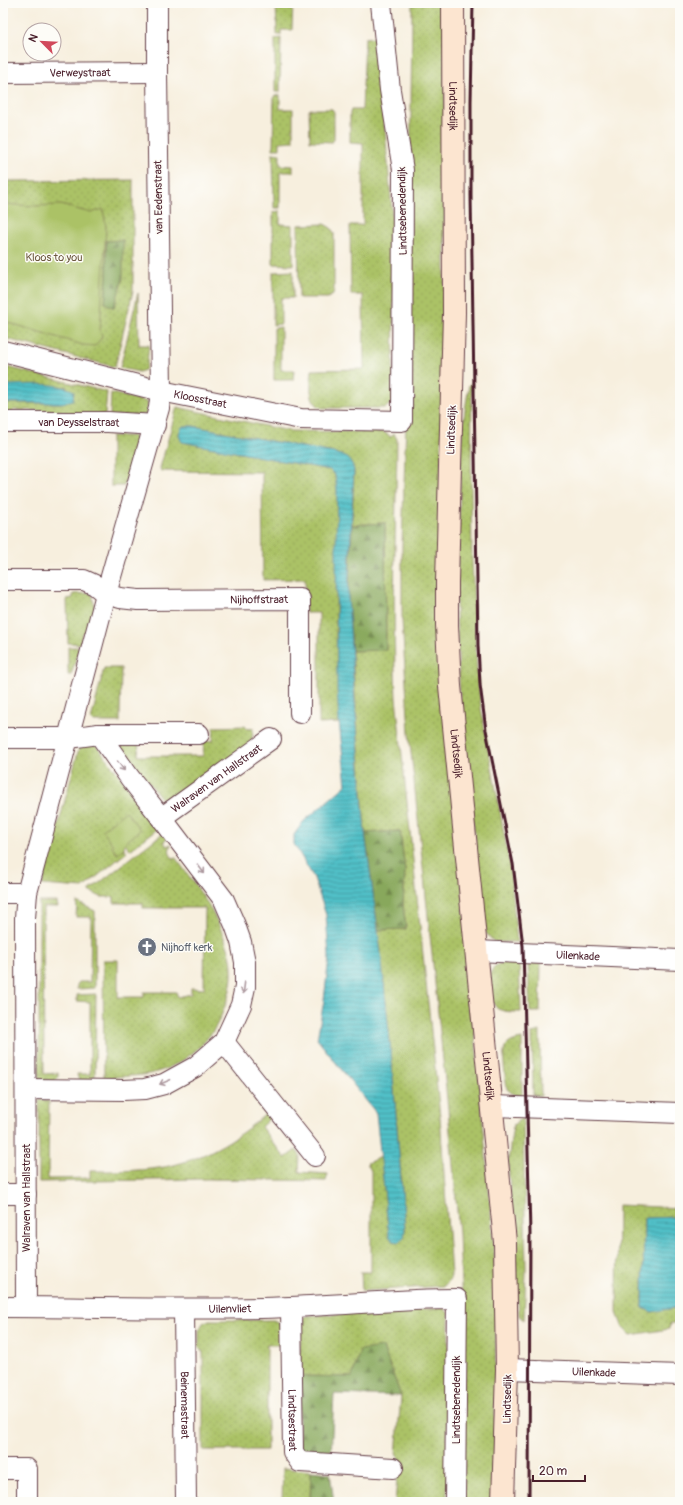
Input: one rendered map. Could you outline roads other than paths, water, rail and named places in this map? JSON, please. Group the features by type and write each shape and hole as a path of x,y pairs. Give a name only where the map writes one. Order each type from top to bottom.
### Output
{"main road":[{"name":"Lindtsedijk","path":"453,3 454,285 447,625 450,686 505,1242 507,1369 503,1502"}],"street":[{"name":"van Eedenstraat","path":"157,3 161,391"},
{"name":"Lindtsebenedendijk","path":"381,3 390,90 403,170 402,421"},
{"name":"Verweystraat","path":"3,73 157,72"},
{"name":"Kloosstraat","path":"3,351 161,391 301,419 402,421"},
{"path":"69,738 106,594 155,425 161,391"},
{"name":"van Deysselstraat","path":"3,422 108,422 155,425"},
{"path":"3,580 84,580 95,585 106,594"},
{"name":"Nijhoffstraat","path":"106,594 120,598 138,600 300,599 300,712"},
{"path":"3,738 69,738 99,734 199,734"},
{"name":"Walraven van Hallstraat","path":"26,1089 144,1089 164,1084 195,1067 224,1042 241,1005 245,987 245,962 235,925 224,900 130,778 99,734"},
{"name":"Walraven van Hallstraat","path":"26,1307 27,893 69,738"},
{"name":"Walraven van Hallstraat","path":"162,818 271,739"},
{"path":"3,893 27,893"},
{"name":"Uilenkade","path":"477,951 680,960"},
{"path":"224,1042 314,1156"},
{"path":"492,1106 680,1113"},
{"path":"3,1194 26,1194"},
{"name":"Uilenvliet","path":"3,1307 184,1309 291,1307 420,1299 457,1299"},
{"name":"Lindtsebenedendijk","path":"455,1502 457,1299"},
{"name":"Lindtsestraat","path":"291,1307 294,1452 300,1462 393,1468"},
{"name":"Beinemastraat","path":"184,1309 186,1502"},
{"name":"Uilenkade","path":"507,1369 680,1375"},
{"path":"3,1470 27,1469 27,1502"}],"water":[{"path":"40,384 58,386 74,391 73,400 62,403 3,403 3,385"},
{"path":"183,426 193,426 334,453 347,458 353,466 348,597 365,833 381,953 391,1052 405,1229 404,1238 399,1242 393,1241 389,1236 376,1113 317,1039 324,1000 329,957 326,915 314,878 294,844 294,835 303,822 346,785 337,690 337,490 335,475 330,470 182,442 179,434"},
{"path":"680,1217 680,1307 652,1312 643,1308 644,1218"}],"railway":[{"path":"473,3 471,196 478,645 480,685 486,730 513,864 523,946 530,1233 529,1502"}],"place":[{"name":"Nijhoff kerk","path":"147,947"}],"park label":[{"name":"Kloos to you","path":"54,257"}]}
